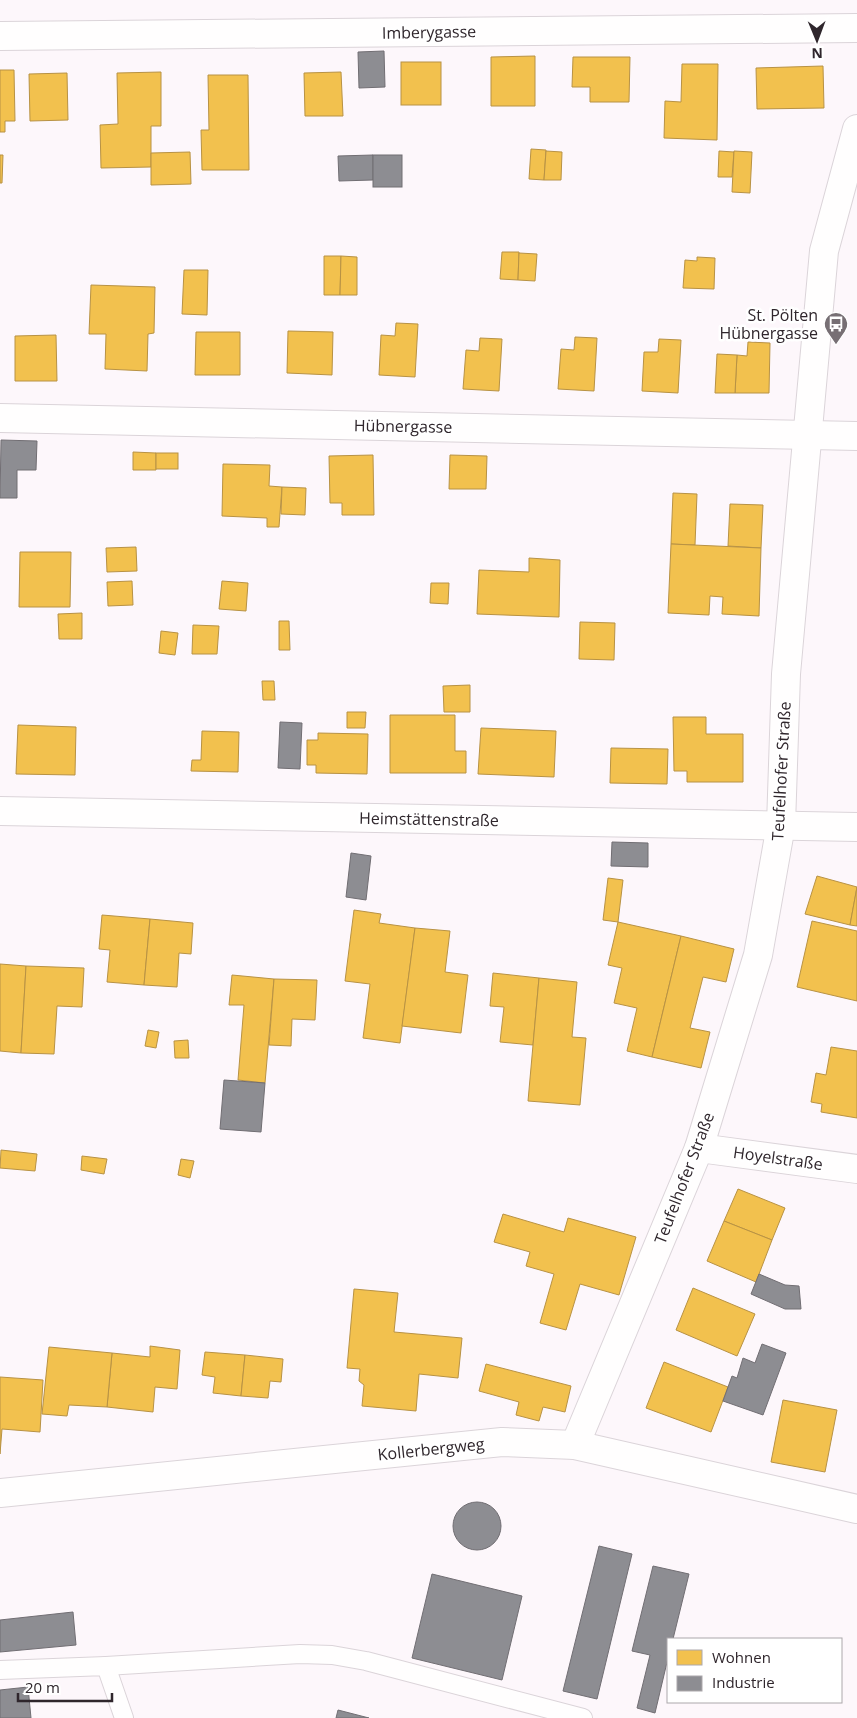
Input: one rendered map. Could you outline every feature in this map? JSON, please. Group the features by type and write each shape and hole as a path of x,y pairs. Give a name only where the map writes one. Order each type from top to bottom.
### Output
{"street":[{"name":"Imberygasse","path":"0,36 857,28"},
{"name":"Teufelhofer Straße","path":"574,1445 699,1148 758,955 781,825 786,674 824,251 857,129"},
{"name":"Hübnergasse","path":"0,418 857,436"},
{"name":"Heimstättenstraße","path":"0,811 857,827"},
{"name":"Hoyelstraße","path":"699,1148 857,1169"},
{"name":"Kollerbergweg","path":"0,1493 502,1442 574,1445 857,1509"}],"lane":[{"path":"0,1670 106,1666 300,1654 332,1655 366,1661 583,1718"},
{"path":"106,1666 124,1718"}],"building: Wohnen":[{"path":"535,56 535,106 491,106 491,57"},
{"path":"573,57 630,57 629,102 590,102 590,87 572,87"},
{"path":"401,62 441,62 441,105 401,105"},
{"path":"682,64 718,64 717,140 664,138 665,101 681,102"},
{"path":"823,66 824,108 757,109 756,68"},
{"path":"0,70 14,70 15,121 5,121 5,132 0,132"},
{"path":"161,72 161,126 151,126 151,167 101,168 100,125 118,124 117,73"},
{"path":"341,72 343,116 305,116 304,73"},
{"path":"67,73 68,120 30,121 29,74"},
{"path":"208,75 248,75 249,170 202,170 201,130 209,130"},
{"path":"531,149 546,150 544,180 529,179"},
{"path":"546,151 562,152 561,180 544,180"},
{"path":"719,151 734,152 732,177 718,177"},
{"path":"734,151 752,152 750,193 732,192"},
{"path":"190,152 191,184 151,185 151,153"},
{"path":"0,155 3,155 2,183 0,183"},
{"path":"502,252 519,252 518,280 500,279"},
{"path":"519,253 537,254 535,281 518,280"},
{"path":"324,256 341,256 340,295 324,295"},
{"path":"341,256 357,257 357,295 340,295"},
{"path":"697,257 715,258 714,289 683,288 685,260 697,261"},
{"path":"184,270 208,270 207,315 182,314"},
{"path":"91,285 155,287 154,333 148,334 147,371 105,369 106,334 89,334"},
{"path":"396,323 418,324 415,377 379,375 381,335 395,336"},
{"path":"288,331 333,332 332,375 287,373"},
{"path":"196,332 240,332 240,375 195,375"},
{"path":"56,335 57,381 15,381 15,336"},
{"path":"575,337 597,338 594,391 558,389 561,349 574,350"},
{"path":"480,338 502,339 499,391 463,389 466,350 479,351"},
{"path":"659,339 681,340 678,393 642,391 644,352 658,352"},
{"path":"748,342 770,343 769,393 735,393 737,355 747,356"},
{"path":"717,354 737,355 735,393 715,393"},
{"path":"133,452 156,453 156,470 133,470"},
{"path":"156,453 178,453 178,469 156,469"},
{"path":"373,455 374,515 342,515 342,503 330,503 329,456"},
{"path":"450,455 487,456 486,489 449,489"},
{"path":"223,464 270,465 269,486 282,487 279,527 267,527 267,518 222,516"},
{"path":"282,487 306,488 305,515 281,514"},
{"path":"673,493 697,494 695,545 671,544"},
{"path":"730,504 763,505 761,548 728,546"},
{"path":"671,544 761,548 759,616 722,614 723,597 710,596 709,615 668,613"},
{"path":"136,547 137,571 107,572 106,548"},
{"path":"20,552 71,552 70,607 19,607"},
{"path":"529,558 560,560 559,617 477,614 479,570 529,572"},
{"path":"132,581 133,605 108,606 107,582"},
{"path":"222,581 248,583 246,611 219,609"},
{"path":"431,583 449,583 448,604 430,603"},
{"path":"82,613 82,639 59,639 58,614"},
{"path":"279,621 289,621 290,650 279,650"},
{"path":"580,622 615,623 614,660 579,659"},
{"path":"193,625 219,626 217,654 192,654"},
{"path":"161,631 178,633 175,655 159,653"},
{"path":"262,681 274,681 275,700 263,700"},
{"path":"470,685 470,712 444,712 443,686"},
{"path":"347,712 366,712 365,728 347,728"},
{"path":"390,715 455,715 455,751 466,751 466,773 390,773"},
{"path":"673,717 706,717 706,734 743,734 743,782 687,782 687,771 674,771"},
{"path":"18,725 76,727 75,775 16,774"},
{"path":"481,728 556,731 554,777 478,774"},
{"path":"202,731 239,732 238,772 191,771 192,760 201,760"},
{"path":"318,733 368,734 367,774 316,773 316,765 307,765 307,740 318,740"},
{"path":"611,748 668,749 667,784 610,783"},
{"path":"817,876 857,887 850,925 805,914"},
{"path":"608,878 623,880 618,922 603,920"},
{"path":"857,887 857,926 850,925"},
{"path":"354,910 381,914 379,923 415,928 400,1043 363,1038 370,984 345,981"},
{"path":"102,915 150,919 144,985 107,982 110,950 99,949"},
{"path":"150,919 193,923 191,954 179,953 177,987 144,985"},
{"path":"812,921 857,931 857,1001 797,987"},
{"path":"618,922 681,936 652,1057 627,1051 637,1008 614,1003 622,968 608,965"},
{"path":"415,928 450,931 445,972 468,975 461,1033 402,1026"},
{"path":"681,936 734,949 726,982 703,977 690,1028 710,1032 701,1068 652,1057"},
{"path":"0,964 26,966 21,1053 0,1051"},
{"path":"26,966 84,968 82,1007 57,1006 54,1054 21,1053"},
{"path":"493,973 539,978 533,1045 500,1042 504,1007 490,1006"},
{"path":"232,975 274,979 265,1083 238,1080 244,1005 229,1005"},
{"path":"539,978 577,982 572,1037 586,1038 580,1105 528,1101"},
{"path":"274,979 317,980 315,1020 292,1019 291,1046 269,1045"},
{"path":"148,1030 159,1032 156,1048 145,1046"},
{"path":"188,1040 189,1058 175,1058 174,1041"},
{"path":"831,1047 857,1051 857,1118 821,1112 822,1104 811,1102 816,1073 826,1075"},
{"path":"1,1150 37,1154 35,1171 0,1168"},
{"path":"82,1156 107,1159 104,1174 81,1170"},
{"path":"181,1159 194,1161 190,1178 178,1175"},
{"path":"738,1189 785,1208 772,1240 724,1221"},
{"path":"503,1214 564,1232 568,1218 636,1237 619,1295 580,1284 566,1330 540,1323 554,1274 526,1266 530,1252 494,1242"},
{"path":"724,1221 772,1240 756,1282 707,1261"},
{"path":"693,1288 755,1314 737,1356 676,1330"},
{"path":"354,1289 398,1293 394,1332 462,1338 458,1378 419,1374 416,1411 362,1406 364,1385 359,1381 360,1369 347,1368"},
{"path":"150,1346 180,1350 177,1389 155,1387 153,1412 107,1407 112,1353 150,1357"},
{"path":"49,1347 112,1353 107,1407 69,1405 67,1416 42,1414"},
{"path":"205,1352 245,1355 241,1396 213,1393 215,1377 202,1375"},
{"path":"245,1355 283,1359 281,1382 270,1381 268,1398 241,1396"},
{"path":"664,1362 728,1387 711,1432 646,1408"},
{"path":"486,1364 571,1386 565,1412 543,1407 539,1421 516,1415 519,1402 479,1391"},
{"path":"0,1377 43,1380 40,1432 2,1429 0,1454"},
{"path":"783,1400 837,1410 825,1472 771,1462"}],"building: Industrie":[{"path":"384,51 385,87 359,88 358,52"},
{"path":"373,155 373,180 339,181 338,156"},
{"path":"373,155 402,155 402,187 373,187"},
{"path":"1,440 37,441 36,470 17,470 17,498 0,498"},
{"path":"280,722 302,723 300,769 278,768"},
{"path":"612,842 648,843 648,867 611,866"},
{"path":"351,853 371,856 366,900 346,897"},
{"path":"224,1080 265,1083 261,1132 220,1129"},
{"path":"759,1274 785,1285 799,1286 801,1309 785,1309 751,1294"},
{"path":"762,1344 786,1353 763,1415 723,1401 732,1376 737,1378 743,1358 755,1363"},
{"path":"472,1502 482,1502 494,1509 501,1521 501,1531 494,1543 482,1550 472,1550 464,1546 457,1539 453,1531 453,1521 457,1513 464,1506"},
{"path":"599,1546 632,1554 597,1699 563,1691"},
{"path":"653,1566 689,1574 673,1638 667,1638 667,1662 655,1713 637,1708 650,1655 632,1651"},
{"path":"432,1574 522,1596 502,1680 412,1658"},
{"path":"73,1612 76,1645 0,1652 0,1620"},
{"path":"28,1687 31,1718 0,1718 0,1690"},
{"path":"338,1710 369,1718 336,1718"}],"place":[{"name":"St. Pölten Hübnergasse","path":"836,345"}]}
